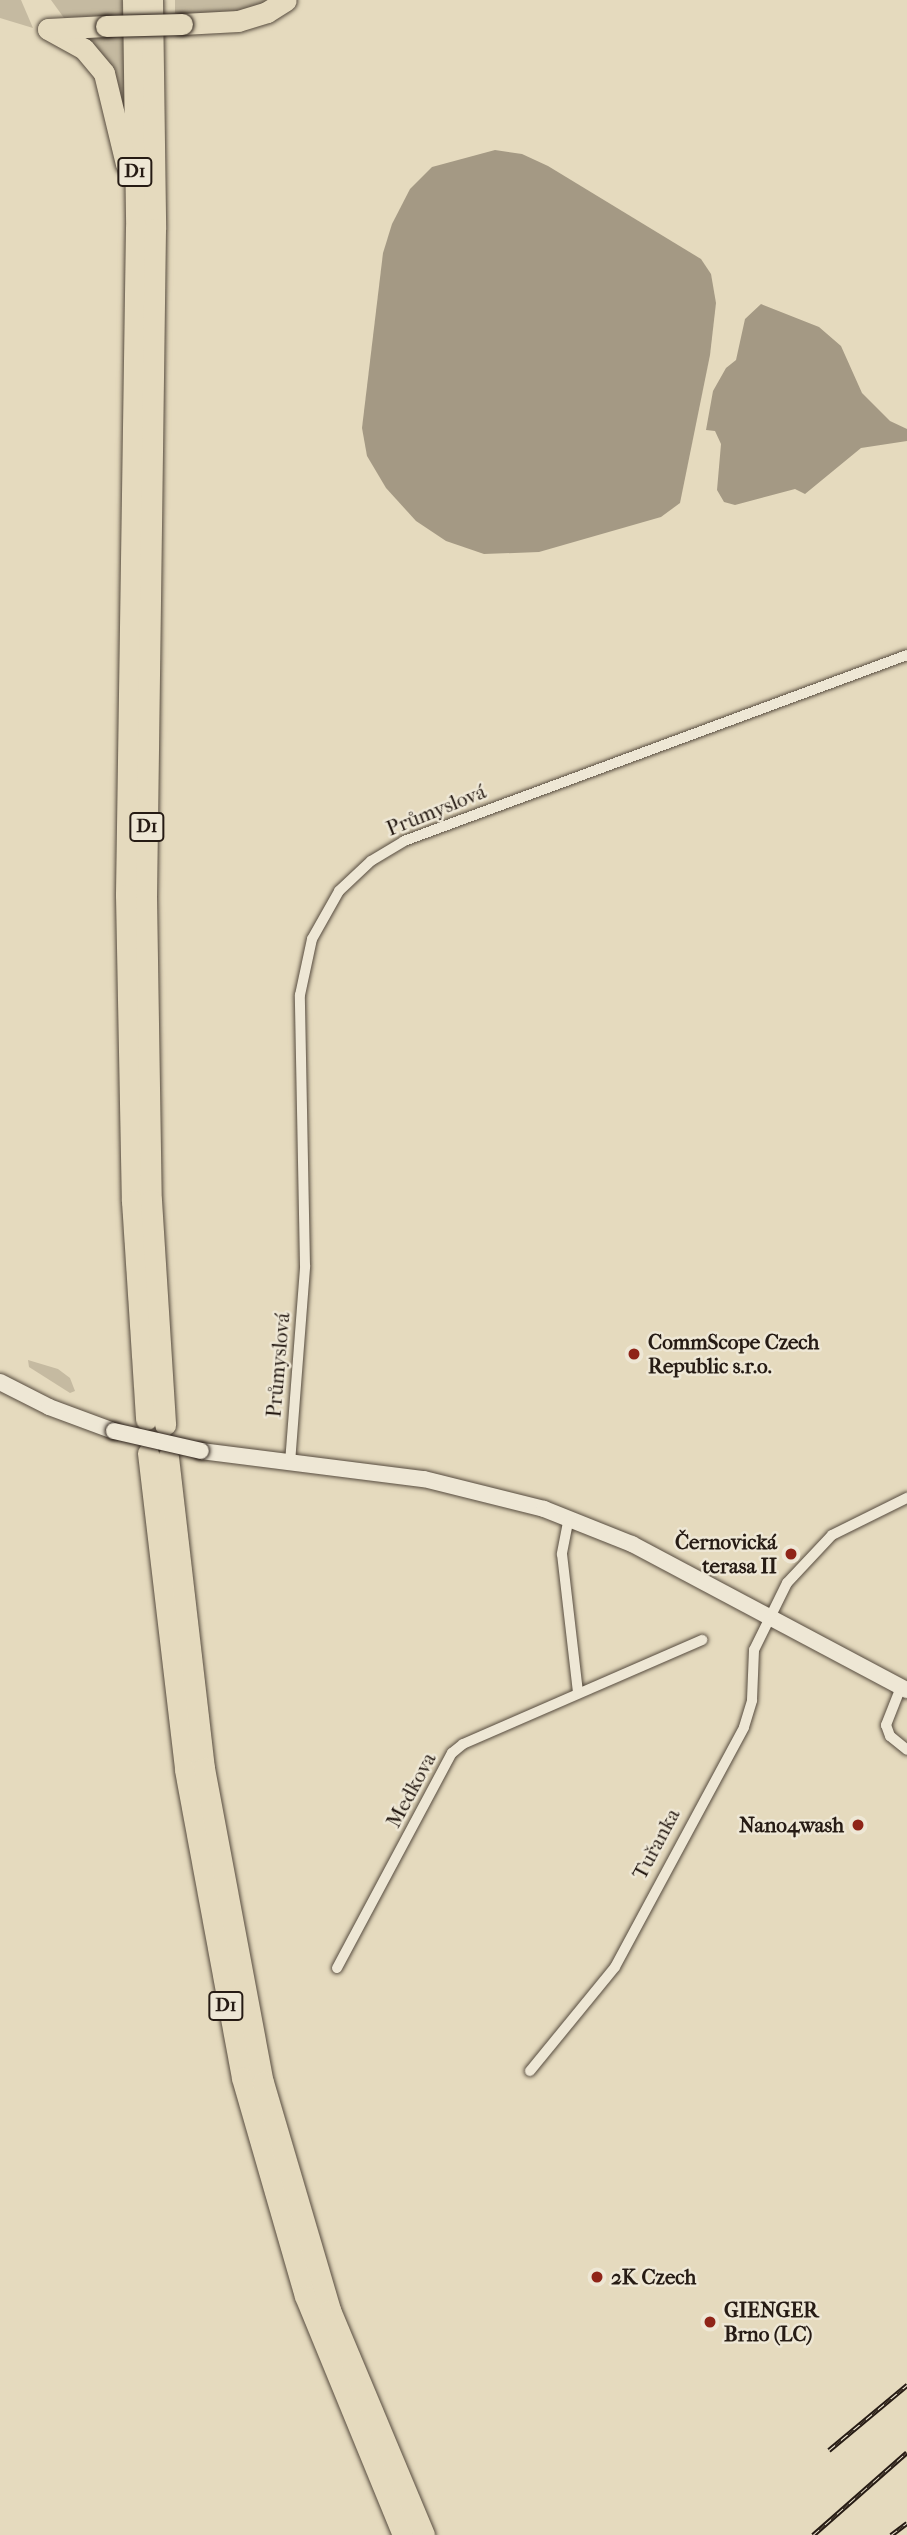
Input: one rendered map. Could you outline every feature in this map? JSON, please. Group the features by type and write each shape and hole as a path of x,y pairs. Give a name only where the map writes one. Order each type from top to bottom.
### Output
{"highway":[{"name":"D1","path":"133,0 134,344 126,895 132,1188 155,1422 146,896 152,0"},
{"path":"153,54 161,0"},
{"path":"134,344 127,286 127,170 117,114 96,61 48,29 238,21 267,12 286,0"},
{"name":"D1","path":"403,2535 305,2296 242,2078 183,1758 158,1455 204,1768 262,2082 330,2310 424,2535"}],"street":[{"name":"Průmyslová","path":"289,1463 305,1266 300,995 308,949 335,897 365,866 404,841 907,655"},
{"path":"0,1382 49,1407 114,1431 201,1451 449,1483 569,1517 632,1544 904,1688 886,1725 890,1736 907,1750"},
{"name":"Tuřanka","path":"530,2071 615,1967 744,1727 752,1700 754,1650 787,1583 832,1535 907,1498"},
{"path":"569,1517 562,1554 578,1693"},
{"name":"Medkova","path":"337,1968 452,1752 578,1693 702,1640"}],"shaded area":[{"path":"0,0 21,0 33,28 0,18"},
{"path":"51,0 122,0 123,15 64,18"},
{"path":"175,0 276,0 230,14 175,13"},
{"path":"72,34 124,34 125,124"},
{"path":"495,150 522,154 548,166 701,259 711,274 716,303 710,355 680,503 661,517 539,552 484,554 446,541 416,521 386,488 367,456 362,428 383,253 392,224 410,189 432,167"},
{"path":"761,304 819,327 841,346 862,393 890,421 907,429 907,441 861,448 805,494 795,489 735,505 724,502 717,490 721,444 715,431 706,430 713,391 726,368 736,360 745,319"},
{"path":"28,1360 58,1369 70,1378 75,1391 70,1393 29,1367"}],"railway":[{"path":"829,2450 907,2385"},
{"path":"813,2535 907,2452"},
{"path":"891,2535 907,2523"}],"place":[{"name":"CommScope Czech Republic s.r.o.","path":"634,1354"},
{"name":"Černovická terasa II","path":"791,1554"},
{"name":"Nano4wash","path":"858,1825"},
{"name":"2K Czech","path":"597,2277"},
{"name":"GIENGER Brno (LC)","path":"710,2322"}]}
